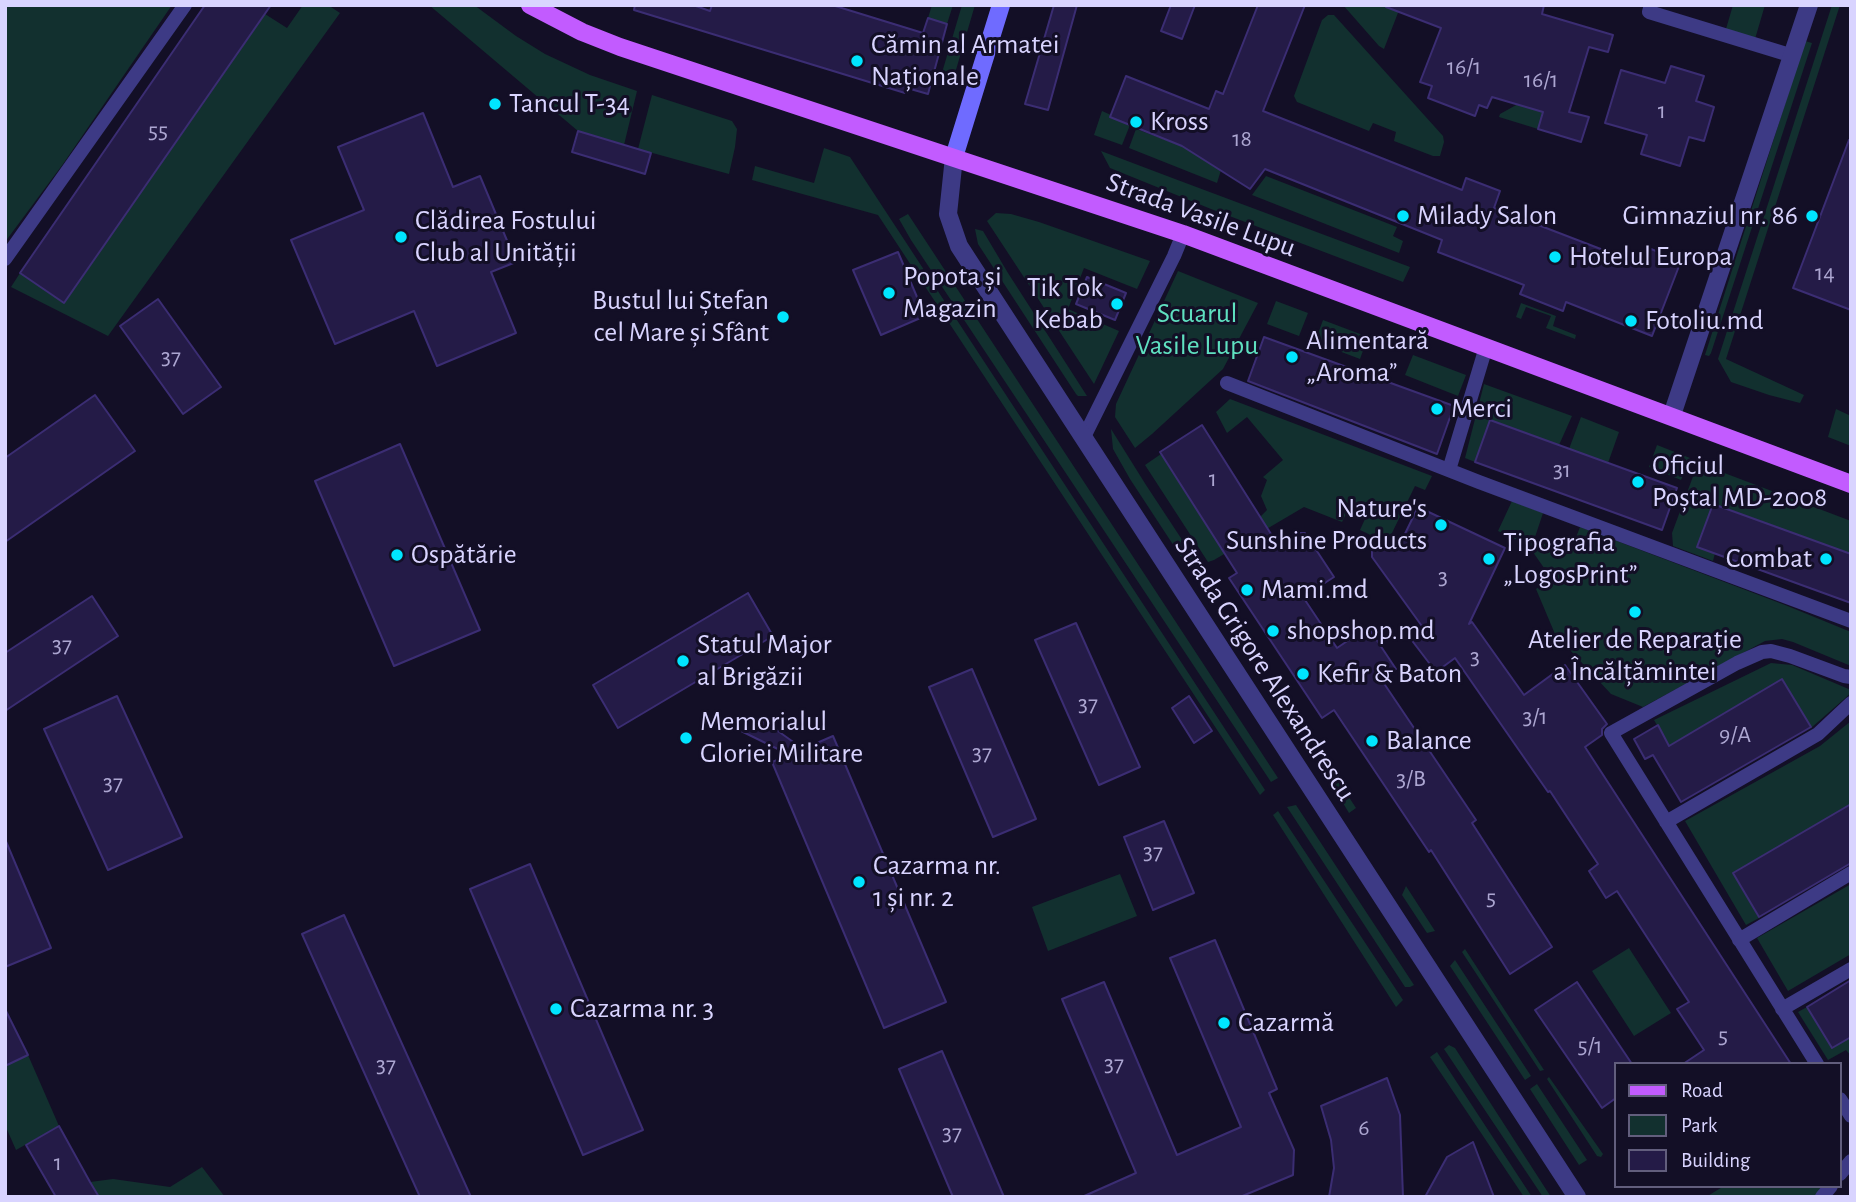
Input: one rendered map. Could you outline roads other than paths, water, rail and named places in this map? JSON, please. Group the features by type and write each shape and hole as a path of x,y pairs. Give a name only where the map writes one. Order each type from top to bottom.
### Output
{"main road":[{"name":"Strada Vasile Lupu","path":"530,5 582,32 620,47 1183,234 1851,484"},
{"path":"954,157 1001,5"}],"street":[{"path":"1672,415 1809,5"},
{"name":"Strada Grigore Alexandrescu","path":"954,157 948,214 959,246 1577,1197"}],"lane":[{"path":"5,258 186,5"},
{"path":"1651,5 1649,12 1793,56"},
{"path":"1084,437 1183,234"},
{"path":"1449,470 1486,347"},
{"path":"1227,383 1449,470 1851,621"},
{"path":"1816,1062 1611,733 1762,652 1771,651 1790,656 1851,677"},
{"path":"1666,821 1818,734 1851,703"},
{"path":"1740,940 1851,873"},
{"path":"1782,1009 1851,970"}],"place":[{"name":"Cămin al Armatei Naționale","path":"857,61"},
{"name":"Tancul T-34","path":"495,104"},
{"name":"Kross","path":"1136,122"},
{"name":"Milady Salon","path":"1403,216"},
{"name":"Gimnaziul nr. 86","path":"1812,216"},
{"name":"Clădirea Fostului Club al Unității","path":"401,237"},
{"name":"Hotelul Europa","path":"1555,257"},
{"name":"Popota și Magazin","path":"889,293"},
{"name":"Tik Tok Kebab","path":"1117,304"},
{"name":"Bustul lui Ștefan cel Mare și Sfânt","path":"783,317"},
{"name":"Fotoliu.md","path":"1631,321"},
{"name":"Alimentară „Aroma”","path":"1292,357"},
{"name":"Merci","path":"1437,409"},
{"name":"Oficiul Poștal MD-2008","path":"1638,482"},
{"name":"Nature's Sunshine Products","path":"1441,525"},
{"name":"Ospătărie","path":"397,555"},
{"name":"Tipografia „LogosPrint”","path":"1489,559"},
{"name":"Combat","path":"1826,559"},
{"name":"Mami.md","path":"1247,590"},
{"name":"Atelier de Reparație a Încălțămintei","path":"1635,612"},
{"name":"shopshop.md","path":"1273,631"},
{"name":"Statul Major al Brigăzii","path":"683,661"},
{"name":"Kefir & Baton","path":"1303,674"},
{"name":"Memorialul Gloriei Militare","path":"686,738"},
{"name":"Balance","path":"1372,741"},
{"name":"Cazarma nr. 1 și nr. 2","path":"859,882"},
{"name":"Cazarma nr. 3","path":"556,1009"},
{"name":"Cazarmă","path":"1224,1023"}],"park label":[{"name":"Scuarul Vasile Lupu","path":"1197,330"}]}
